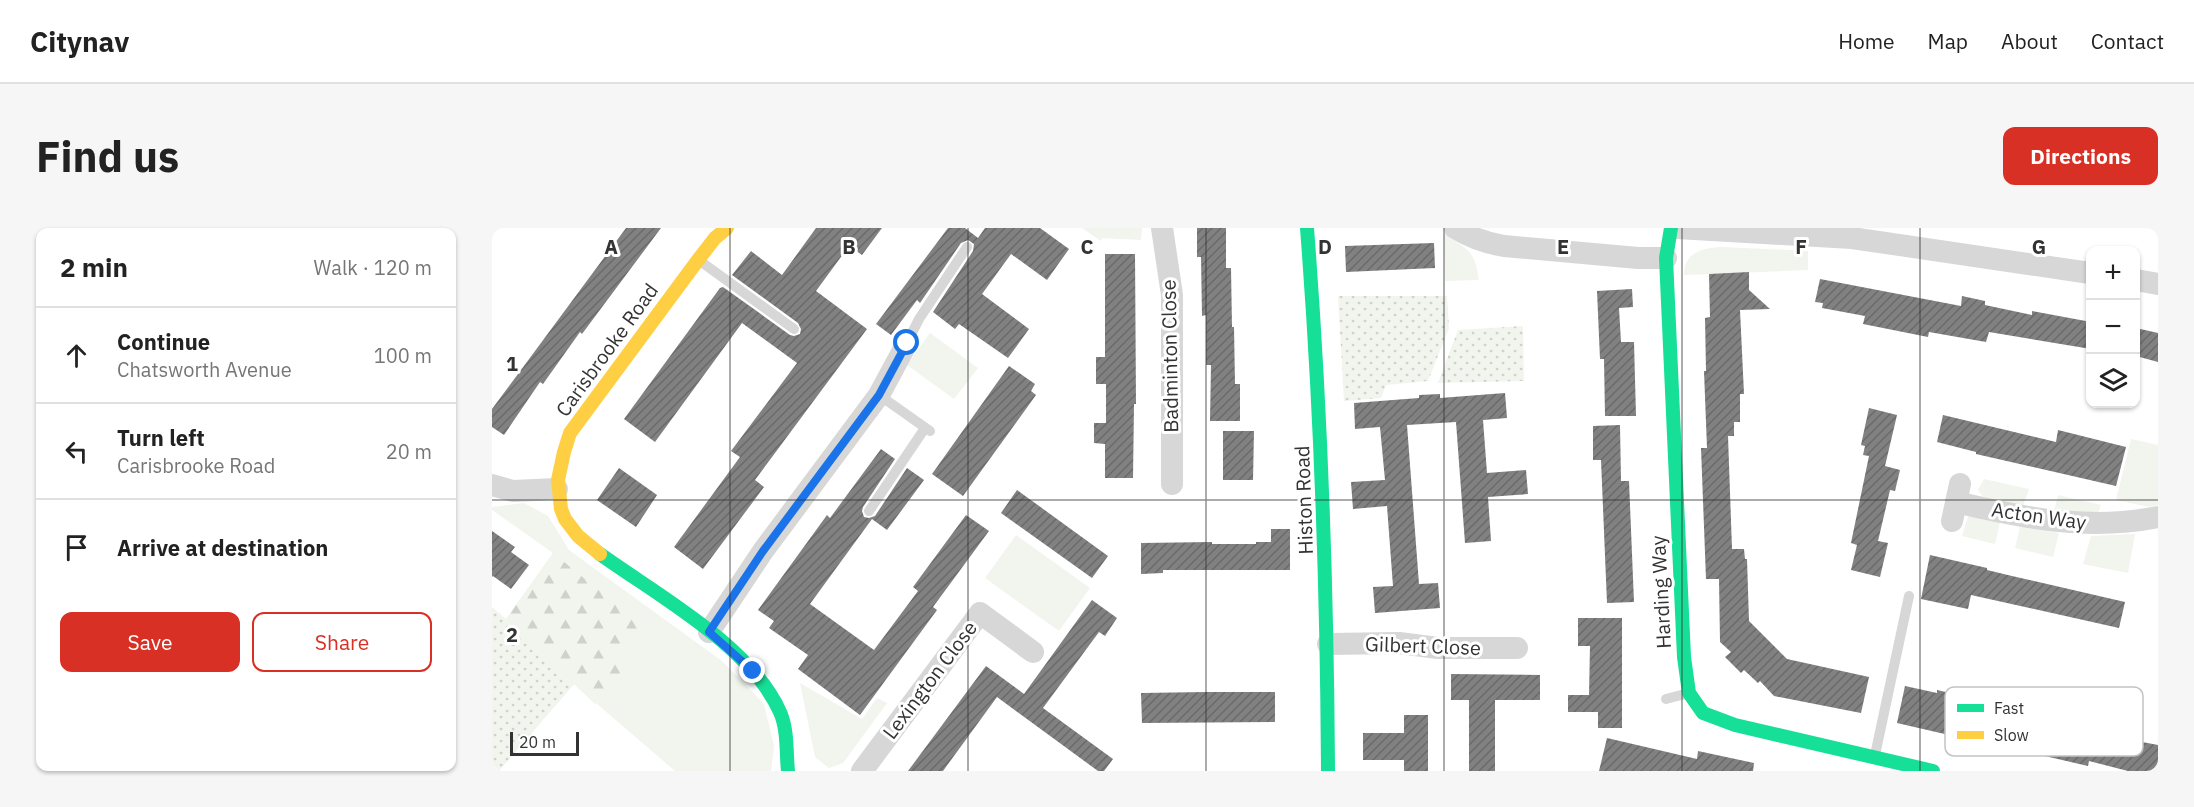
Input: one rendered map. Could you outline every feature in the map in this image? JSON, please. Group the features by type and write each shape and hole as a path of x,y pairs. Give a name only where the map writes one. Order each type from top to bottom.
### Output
{"street":[{"name":"Carisbrooke Road","path":"727,228 715,238 698,260 570,433 559,466 557,489 561,509 578,537 709,632 753,671 770,693 781,715 788,771"},
{"name":"Badminton Close","path":"1162,228 1172,295 1172,484"},
{"name":"Histon Road","path":"1307,228 1323,462 1328,644 1328,771"},
{"path":"1455,228 1486,243 1504,246 1638,258 1666,258"},
{"name":"Harding Way","path":"1671,228 1666,258 1684,657 1689,693"},
{"path":"1677,228 1852,238 2086,272"},
{"path":"2140,281 2158,284"},
{"path":"709,632 763,551 879,395 907,343"},
{"path":"492,485 513,491 557,489"},
{"name":"Acton Way","path":"1956,502 2024,518 2066,523 2102,524 2158,517"},
{"name":"Lexington Close","path":"862,771 980,613 1033,652"},
{"name":"Gilbert Close","path":"1328,644 1399,643 1438,648 1517,648"},
{"path":"1689,693 1703,713 1736,725 1933,771"}],"lane":[{"path":"907,343 919,319 967,247"},
{"path":"698,260 795,329"},
{"path":"869,511 928,430 879,395"},
{"path":"1874,758 1909,596"},
{"path":"1666,699 1689,693"}],"green space":[{"path":"1082,228 1142,228 1141,240 1102,238 1101,241"},
{"path":"1444,233 1472,255 1479,280 1445,281"},
{"path":"1722,247 1808,251 1808,270 1684,275 1687,261 1696,252"},
{"path":"1338,296 1447,296 1449,328 1428,381 1386,385 1381,398 1344,401"},
{"path":"1523,326 1524,381 1438,383 1458,330"},
{"path":"930,333 978,368 954,399 907,365"},
{"path":"2131,439 2158,445 2158,505 2149,507 2116,500"},
{"path":"1984,479 2029,489 2023,506 1984,498 1978,490"},
{"path":"2058,495 2101,505 2097,516 2054,512"},
{"path":"524,503 548,516 569,550 722,661 764,704 774,746 771,771 675,771 574,684 506,619 553,553 492,510 492,507"},
{"path":"1969,514 2000,522 1995,544 1962,536"},
{"path":"2020,527 2059,533 2053,557 2015,548"},
{"path":"2135,534 2128,573 2083,564 2091,536"},
{"path":"1016,535 1090,588 1059,631 985,578"},
{"path":"553,553 644,627 623,651 626,682 595,704 574,684 556,705 492,607 506,619"},
{"path":"492,607 574,684 499,771 492,771"},
{"path":"800,683 862,719 877,698 887,703 843,763 829,768 815,757"}],"building":[{"path":"626,228 661,228 582,334 580,332 543,384 540,382 504,435 492,427 492,409"},
{"path":"816,228 882,228 862,255 849,246 816,291 867,329 755,480 764,487 703,569 674,547 740,457 731,451 797,363 742,323 655,442 624,419 720,288 723,287 790,335 800,334 801,329 798,323 732,275 751,251 782,275"},
{"path":"948,228 965,228 978,238 985,228 1040,228 1069,249 1047,280 1011,254 982,294 1029,329 1008,358 959,324 955,329 933,312 973,251 974,244 968,240 961,243 920,303 917,300 891,335 876,324"},
{"path":"1197,228 1226,228 1226,268 1231,268 1235,384 1240,384 1240,421 1210,421 1211,365 1206,365 1206,315 1202,316 1201,257 1197,257"},
{"path":"1434,243 1435,268 1346,272 1345,246"},
{"path":"1105,254 1135,254 1136,404 1134,404 1133,478 1105,478 1105,444 1094,443 1094,423 1106,423 1106,384 1096,384 1096,357 1105,357"},
{"path":"1749,272 1749,290 1770,309 1740,310 1744,394 1740,394 1740,422 1734,422 1734,436 1728,436 1732,549 1744,549 1745,559 1747,559 1749,621 1787,659 1869,677 1861,713 1774,696 1760,681 1758,683 1744,670 1741,673 1725,657 1731,652 1720,642 1719,579 1706,579 1701,448 1707,448 1704,371 1706,371 1705,318 1710,317 1709,274"},
{"path":"1820,279 1961,306 1962,296 1985,301 1985,305 2032,315 2032,311 2086,321 2086,348 1989,332 1986,342 1929,332 1928,337 1863,324 1865,316 1822,308 1823,303 1815,302"},
{"path":"1632,289 1633,307 1619,308 1621,342 1634,342 1636,416 1605,416 1604,359 1600,359 1597,291"},
{"path":"2140,329 2158,333 2158,362 2140,357"},
{"path":"1009,366 1035,384 1031,391 1036,395 963,496 932,474"},
{"path":"1505,393 1507,418 1483,420 1487,473 1526,470 1528,494 1488,497 1491,541 1465,543 1456,422 1407,425 1419,584 1438,583 1440,608 1375,613 1373,587 1393,586 1387,506 1353,509 1351,482 1385,480 1380,427 1355,429 1354,403 1419,398 1419,395 1440,394 1440,398"},
{"path":"1869,408 1897,415 1885,466 1900,470 1895,491 1890,490 1878,541 1888,543 1880,577 1851,570 1857,545 1851,543 1869,456 1863,455 1865,446 1861,445"},
{"path":"1943,415 2056,442 2058,430 2126,447 2116,486 1976,454 1976,452 1937,442"},
{"path":"1620,425 1621,481 1629,481 1634,602 1607,603 1601,460 1593,460 1593,426"},
{"path":"1223,431 1254,431 1253,480 1223,480"},
{"path":"881,449 895,459 863,507 864,517 875,516 907,468 924,480 887,530 872,519 810,604 874,650 918,591 913,587 966,515 989,531 933,607 937,610 860,715 798,669 808,655 769,628 774,621 758,610 827,515 830,518"},
{"path":"619,468 657,495 636,527 597,500"},
{"path":"1017,490 1108,556 1092,578 1001,513"},
{"path":"1271,529 1290,529 1290,570 1163,570 1163,573 1141,574 1141,543 1256,544 1256,542 1271,542"},
{"path":"492,531 515,547 511,552 529,565 511,589 492,577"},
{"path":"1930,555 2125,602 2119,628 1971,595 1968,609 1921,599"},
{"path":"1092,600 1117,618 1105,636 1099,632 1043,708 1113,759 1104,771 1098,771 997,697 943,771 908,771 986,666 1024,694"},
{"path":"1578,618 1622,618 1622,728 1598,728 1598,712 1568,712 1568,695 1589,695 1590,646 1578,646"},
{"path":"1451,674 1540,675 1540,700 1495,700 1495,771 1469,771 1469,700 1451,700"},
{"path":"1905,686 1937,693 1937,690 1945,692 1945,734 1897,723"},
{"path":"1275,692 1275,722 1142,723 1141,693"},
{"path":"1404,715 1428,715 1428,771 1404,771 1404,760 1363,760 1363,733 1404,733"},
{"path":"1607,738 1697,759 1698,751 1754,763 1753,771 1599,771"},
{"path":"2143,742 2158,745 2158,771 2128,771 2089,761 2088,766 2045,756 2143,756"}],"traffic: fast":[{"path":"1307,228 1322,500 1328,771"},
{"path":"1671,228 1666,258 1684,657 1689,693 1703,713 1735,725 1933,771"},
{"path":"600,554 700,624 748,665 766,688 783,719 788,771"}],"traffic: slow":[{"path":"600,554 578,536 565,519 561,509 558,480 570,433 698,260 715,238 727,228"}],"route":[{"path":"753,671 709,632 763,551 879,395 907,343"}]}
